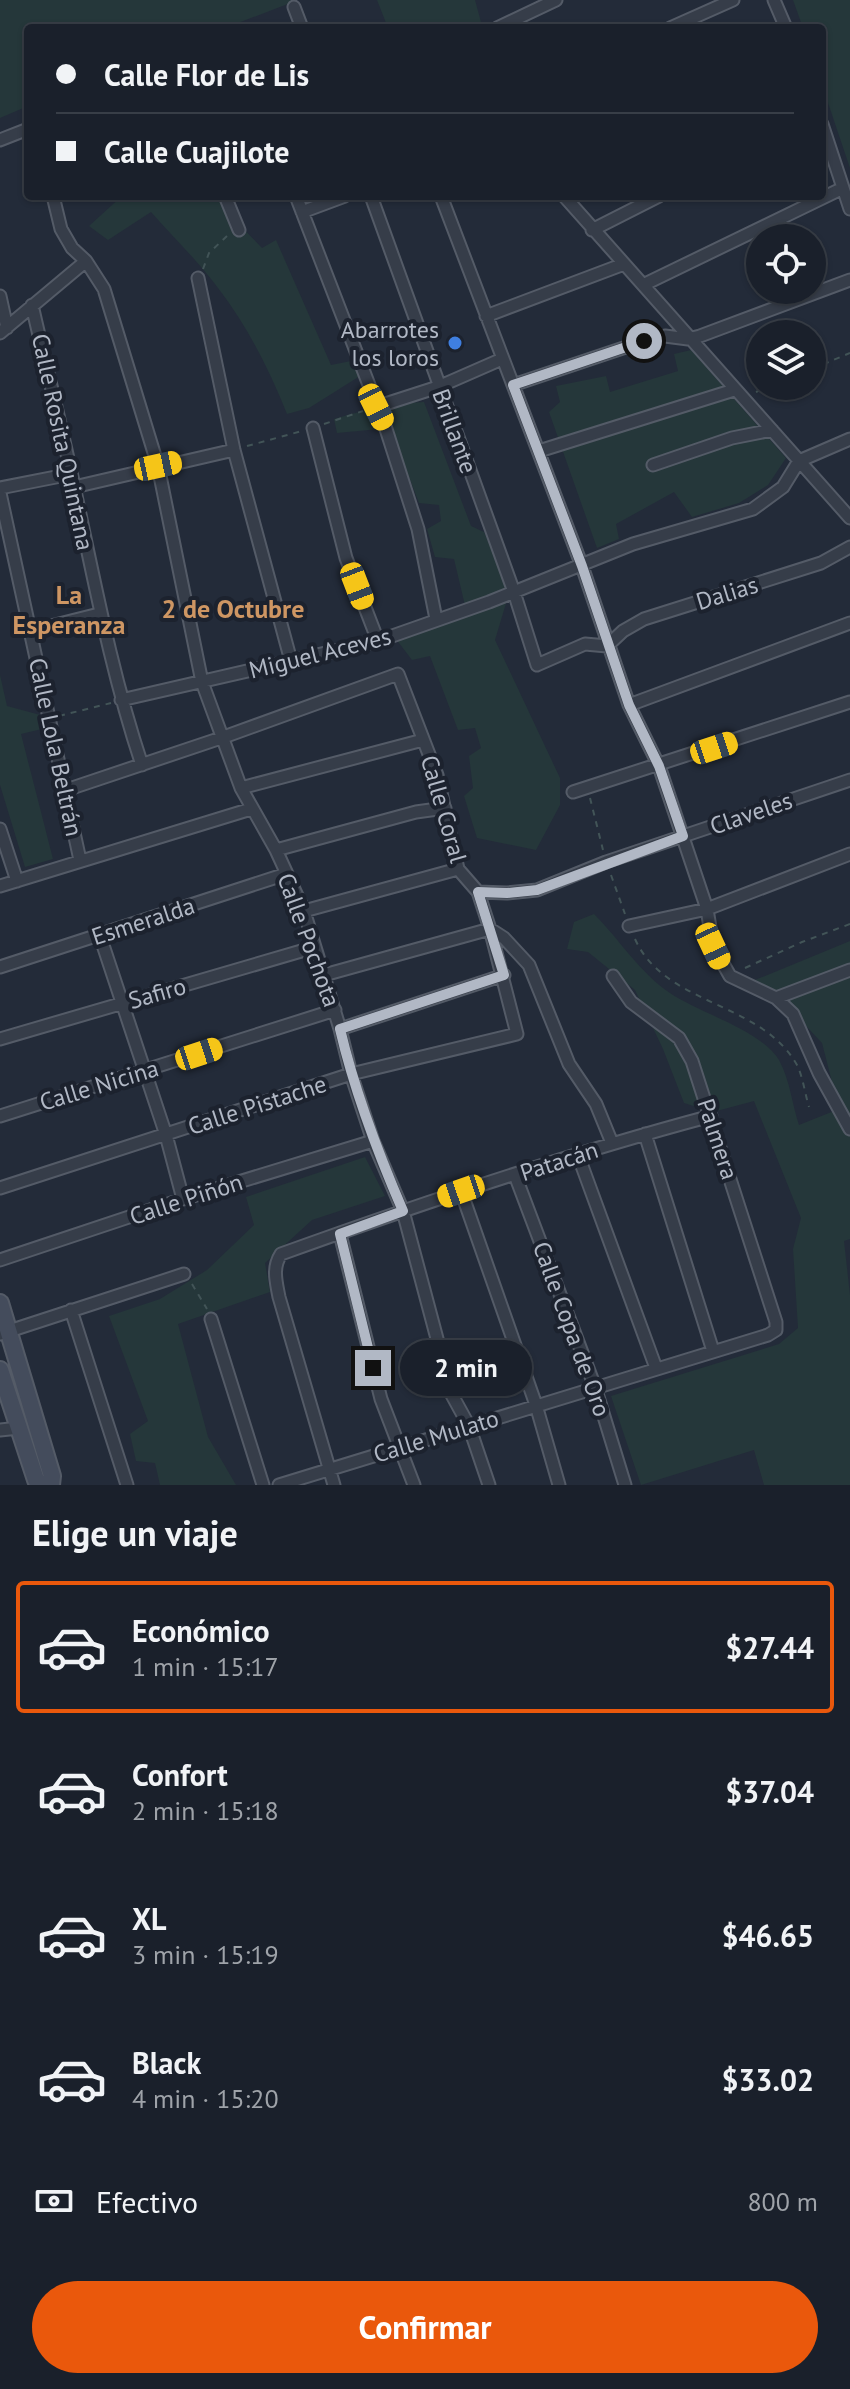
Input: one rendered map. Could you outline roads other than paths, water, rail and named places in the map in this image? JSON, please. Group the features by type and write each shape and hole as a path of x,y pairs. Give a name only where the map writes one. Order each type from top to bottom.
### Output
{"street":[{"path":"505,24 556,0"},
{"path":"679,24 733,0"},
{"path":"774,0 784,24"},
{"path":"294,7 300,24"},
{"path":"0,140 24,131"},
{"path":"826,136 850,209"},
{"path":"826,196 843,188"},
{"name":"Calle Pochota","path":"54,200 61,229 104,289 158,466 202,682 241,788 276,850 304,911 373,1141 403,1211 452,1395 469,1426 489,1485"},
{"path":"227,200 239,230"},
{"path":"298,200 386,429 418,529 436,619"},
{"path":"302,212 334,200"},
{"name":"Brillante","path":"372,200 514,592 537,665 585,644 607,646"},
{"path":"442,200 582,566 629,705 659,766 707,909 713,946 730,976 776,998 793,1014 819,1073 850,1129"},
{"path":"567,200 850,518"},
{"path":"592,230 651,200"},
{"path":"643,285 818,200"},
{"path":"3,330 86,261"},
{"path":"486,316 624,264"},
{"path":"198,278 234,450 291,661"},
{"path":"513,385 644,341 665,336 688,339 850,280"},
{"path":"0,296 3,330"},
{"name":"Calle Rosita Quintana","path":"32,305 74,487 99,614 142,765"},
{"path":"376,407 438,387 502,359"},
{"path":"539,451 738,394"},
{"path":"313,428 346,558 378,641"},
{"path":"653,465 732,438 772,430"},
{"path":"799,461 850,439"},
{"path":"74,487 234,450"},
{"name":"Miguel Aceves","path":"121,700 378,641 514,592 633,544 753,509 783,487 799,461"},
{"path":"0,490 71,474"},
{"name":"Calle Lola Beltrán","path":"0,490 80,860"},
{"name":"Dalias","path":"607,646 623,631 644,619 821,563 850,547"},
{"path":"31,631 99,614"},
{"path":"629,705 850,623"},
{"name":"Calle Coral","path":"221,738 398,674 437,775 458,869 478,892 504,975 517,1034"},
{"path":"573,792 850,702"},
{"path":"66,790 221,738"},
{"path":"241,788 423,740"},
{"name":"Claveles","path":"478,892 537,890 606,862 850,780"},
{"path":"276,850 416,812 445,808"},
{"path":"0,886 251,809"},
{"path":"0,829 17,881"},
{"path":"629,926 707,909 850,854"},
{"path":"304,911 458,869"},
{"name":"Esmeralda","path":"0,967 286,874"},
{"path":"324,975 490,929 504,938 529,965 569,1064 596,1104 612,1143"},
{"path":"100,936 166,1135 183,1199"},
{"name":"Safiro","path":"0,1039 315,947"},
{"path":"776,998 850,970"},
{"path":"340,1029 504,975"},
{"name":"Palmera","path":"613,976 631,1002 679,1038 692,1061 776,1330"},
{"name":"Calle Nicina","path":"0,1116 335,1010"},
{"name":"Calle Pistache","path":"0,1188 351,1074 517,1034"},
{"name":"Patacán","path":"330,1470 283,1312 274,1272 281,1254 461,1191 612,1143 711,1116"},
{"path":"645,1134 713,1351"},
{"name":"Calle Piñón","path":"0,1260 183,1199 373,1141"},
{"path":"578,1155 656,1368"},
{"name":"Calle Copa de Oro","path":"515,1175 595,1387 625,1485"},
{"path":"461,1191 536,1405 559,1485"},
{"path":"340,1234 381,1399 414,1485"},
{"path":"5,1332 184,1274"},
{"path":"0,1303 5,1332 52,1476 51,1485"},
{"path":"71,1310 127,1485"},
{"path":"211,1319 263,1485"},
{"name":"Calle Mulato","path":"279,1485 776,1330"},
{"path":"0,1370 36,1480 41,1485"},
{"path":"0,1430 19,1428"},
{"path":"330,1470 334,1485"}],"place":[{"name":"Abarrotes los loros","path":"455,343"}],"district":[{"name":"2 de Octubre","path":"233,608"},
{"name":"La Esperanza","path":"69,609"}]}
